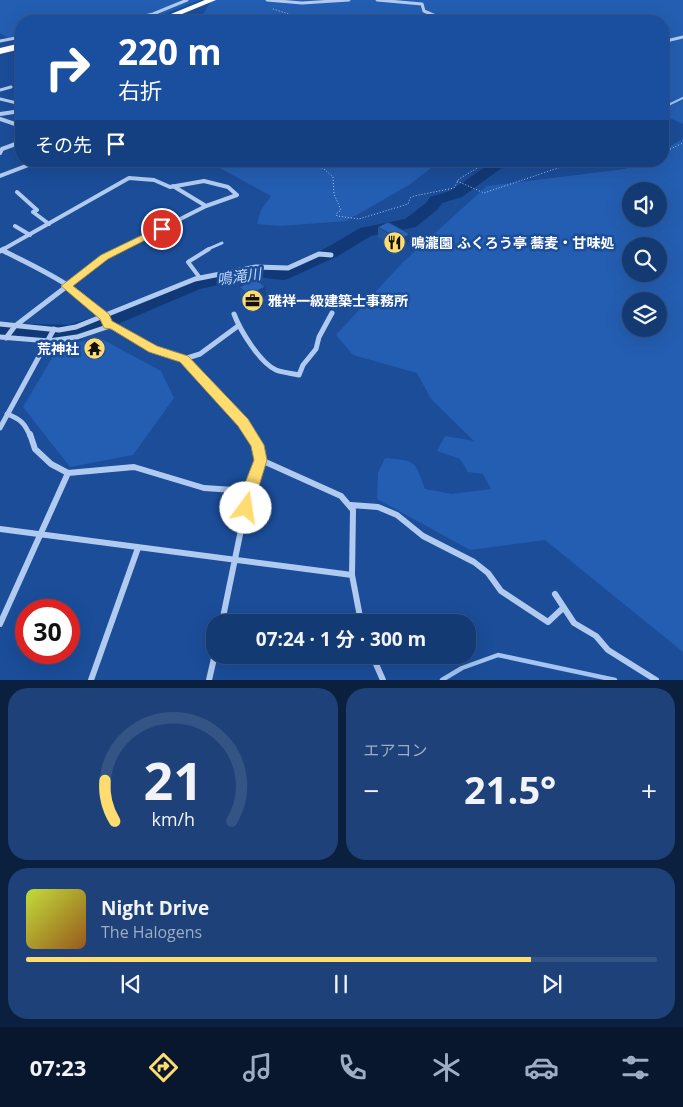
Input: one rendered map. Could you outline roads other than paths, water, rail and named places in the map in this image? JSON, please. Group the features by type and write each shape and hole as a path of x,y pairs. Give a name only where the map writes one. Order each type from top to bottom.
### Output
{"highway":[{"path":"173,15 212,0"},
{"path":"0,51 15,47"}],"street":[{"path":"149,15 187,0"},
{"path":"267,0 302,3 349,0"},
{"path":"377,0 390,3 417,1 422,4 424,11 433,15"},
{"path":"669,40 683,37"},
{"path":"0,41 15,39"},
{"path":"0,90 11,87"},
{"path":"0,99 15,103"},
{"path":"0,114 15,112"},
{"path":"0,120 15,124"},
{"path":"0,153 2,149 15,144"},
{"path":"0,176 23,167"},
{"path":"1,250 129,178 154,180 173,186 190,194 206,206"},
{"path":"9,332 105,257 206,206 237,195 228,187 204,181 173,186"},
{"path":"17,192 37,210 33,212 49,224"},
{"path":"15,226 30,235"},
{"path":"1,250 66,286 106,321 153,349 184,359 243,422 257,445 260,460 249,491 224,614"},
{"path":"0,324 9,332 77,337 169,288 200,278 256,267 288,268 322,255 331,255"},
{"path":"234,314 238,326 249,338 266,364 275,370 299,375 303,364 316,349 319,337 332,313"},
{"path":"9,332 52,335 76,327 106,321"},
{"path":"184,359 200,354 238,326"},
{"path":"0,428 52,335"},
{"path":"8,414 20,418 26,425 35,450 51,464 68,473 134,467 204,488 249,491"},
{"path":"260,460 341,496 351,505 353,510 352,575 359,614"},
{"path":"0,624 68,473"},
{"path":"351,505 378,507 397,515 423,536 474,562 488,573 501,591 548,622 563,608"},
{"path":"0,529 352,575"},
{"path":"91,680 138,548"},
{"path":"555,594 574,623 596,636 608,650 656,680"},
{"path":"209,680 213,664"},
{"path":"376,664 383,680"}],"lane":[{"path":"200,278 188,262 205,250 222,243"}],"waterway":[{"path":"669,105 683,98"},
{"name":"鳴滝川","path":"469,185 495,167"},
{"name":"鳴滝川","path":"0,330 42,333 69,332 113,318 195,284 255,271 284,274 332,252 366,232 410,223 432,206 436,200 456,194 465,188"},
{"path":"442,680 462,668 498,655 615,680"}],"place":[{"name":"鳴瀧園 ふくろう亭 蕎麦・甘味処","path":"395,243"},
{"name":"雅祥一級建築士事務所","path":"252,301"},
{"name":"荒神社","path":"95,349"}]}
